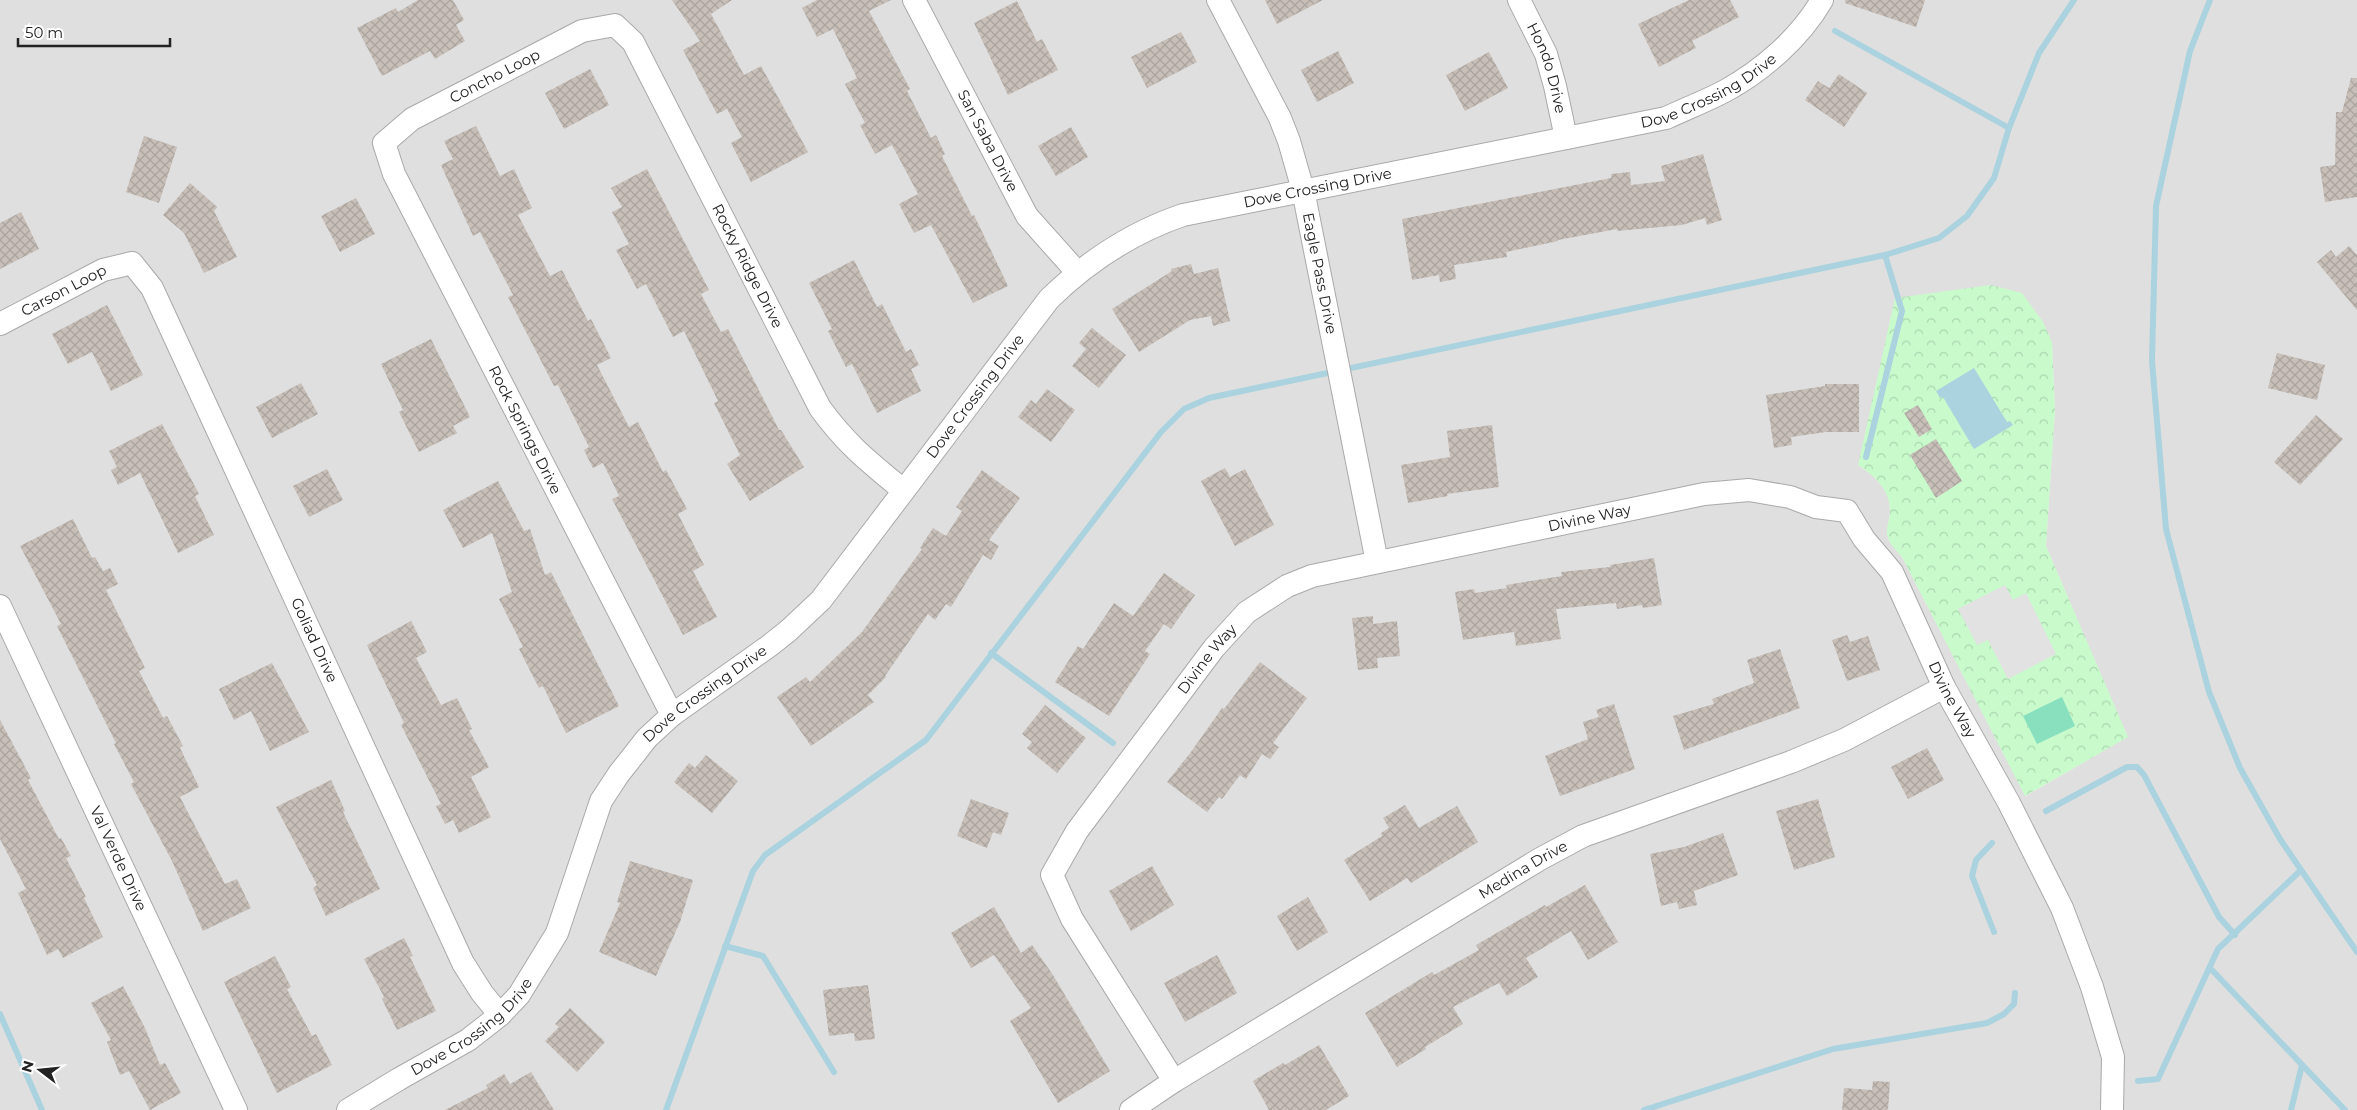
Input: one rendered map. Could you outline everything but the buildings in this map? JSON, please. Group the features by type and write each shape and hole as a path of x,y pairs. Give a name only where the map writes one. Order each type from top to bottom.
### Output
{"street":[{"name":"San Saba Drive","path":"914,0 1027,216 1077,272"},
{"name":"Eagle Pass Drive","path":"1218,0 1280,118 1290,141 1303,190 1377,562"},
{"name":"Hondo Drive","path":"1519,0 1546,54 1566,138"},
{"name":"Dove Crossing Drive","path":"348,1110 399,1078 468,1040 500,1015 519,995 557,933 601,801 618,775 647,738 672,715 769,646 805,616 820,600 1049,299 1077,272 1124,241 1156,224 1183,215 1666,118 1725,91 1762,67 1792,40 1822,0"},
{"name":"Concho Loop","path":"384,142 412,119 582,31 615,25"},
{"name":"Rocky Ridge Drive","path":"615,25 633,42 820,408 835,430 854,451 903,490"},
{"name":"Rock Springs Drive","path":"384,142 394,174 672,715"},
{"name":"Carson Loop","path":"0,324 103,270 132,263"},
{"name":"Goliad Drive","path":"132,263 152,288 463,962 482,992 500,1015"},
{"name":"Divine Way","path":"1174,1081 1072,919 1052,875 1083,823 1214,648 1247,612 1287,586 1312,576 1704,494 1749,490 1790,497 1816,507 1847,511 1864,539 1892,572 1944,687 2009,803 2062,908 2092,987 2113,1057 2112,1110"},
{"name":"Val Verde Drive","path":"0,606 236,1110"},
{"name":"Medina Drive","path":"1131,1110 1174,1081 1540,859 1584,836 1791,762 1844,740 1944,687"}],"shaded area":[{"path":"0,0 2357,0 2357,1110 0,1110","holes":["2052,342 2055,410 2046,546 2127,737 2026,796 1902,557 1889,541 1887,534 1890,511 1888,494 1873,476 1858,465"]},
{"path":"2005,585 2013,600 2026,593 2056,654 2008,679 1988,640 1977,645 1958,609"}],"green space":[{"path":"1991,285 2022,293 2043,322 2052,342 2055,410 2046,546 2128,737 2025,796 1902,557 1889,541 1887,531 1890,514 1889,503 1884,490 1876,479 1858,465 1895,298"},
{"path":"2062,697 2075,726 2037,744 2023,716"}],"water":[{"path":"1974,368 2007,422 2010,421 2013,425 1974,449 1943,397 1940,398 1936,391"}],"waterway":[{"path":"666,1110 753,871 765,855 926,740 1161,432 1184,409 1209,398 1885,255 1939,238 1967,216 1994,178 2009,128 2039,53 2074,0"},
{"path":"2210,0 2190,51 2156,206 2152,361 2166,529 2209,692 2240,768 2280,839 2357,952"},
{"path":"1835,31 2009,128"},
{"path":"1866,457 1902,311 1885,255"},
{"path":"991,653 1113,743"},
{"path":"2046,811 2127,767 2137,767 2144,775 2219,917 2235,935"},
{"path":"1992,843 1976,860 1972,876 1994,932"},
{"path":"2138,1081 2158,1079 2218,949 2301,870"},
{"path":"725,946 763,956 834,1072"},
{"path":"2210,968 2345,1110"},
{"path":"1644,1110 1833,1049 1987,1023 2004,1014 2014,1004 2015,993"},
{"path":"0,1014 42,1110"},
{"path":"2291,1110 2302,1065"}]}
